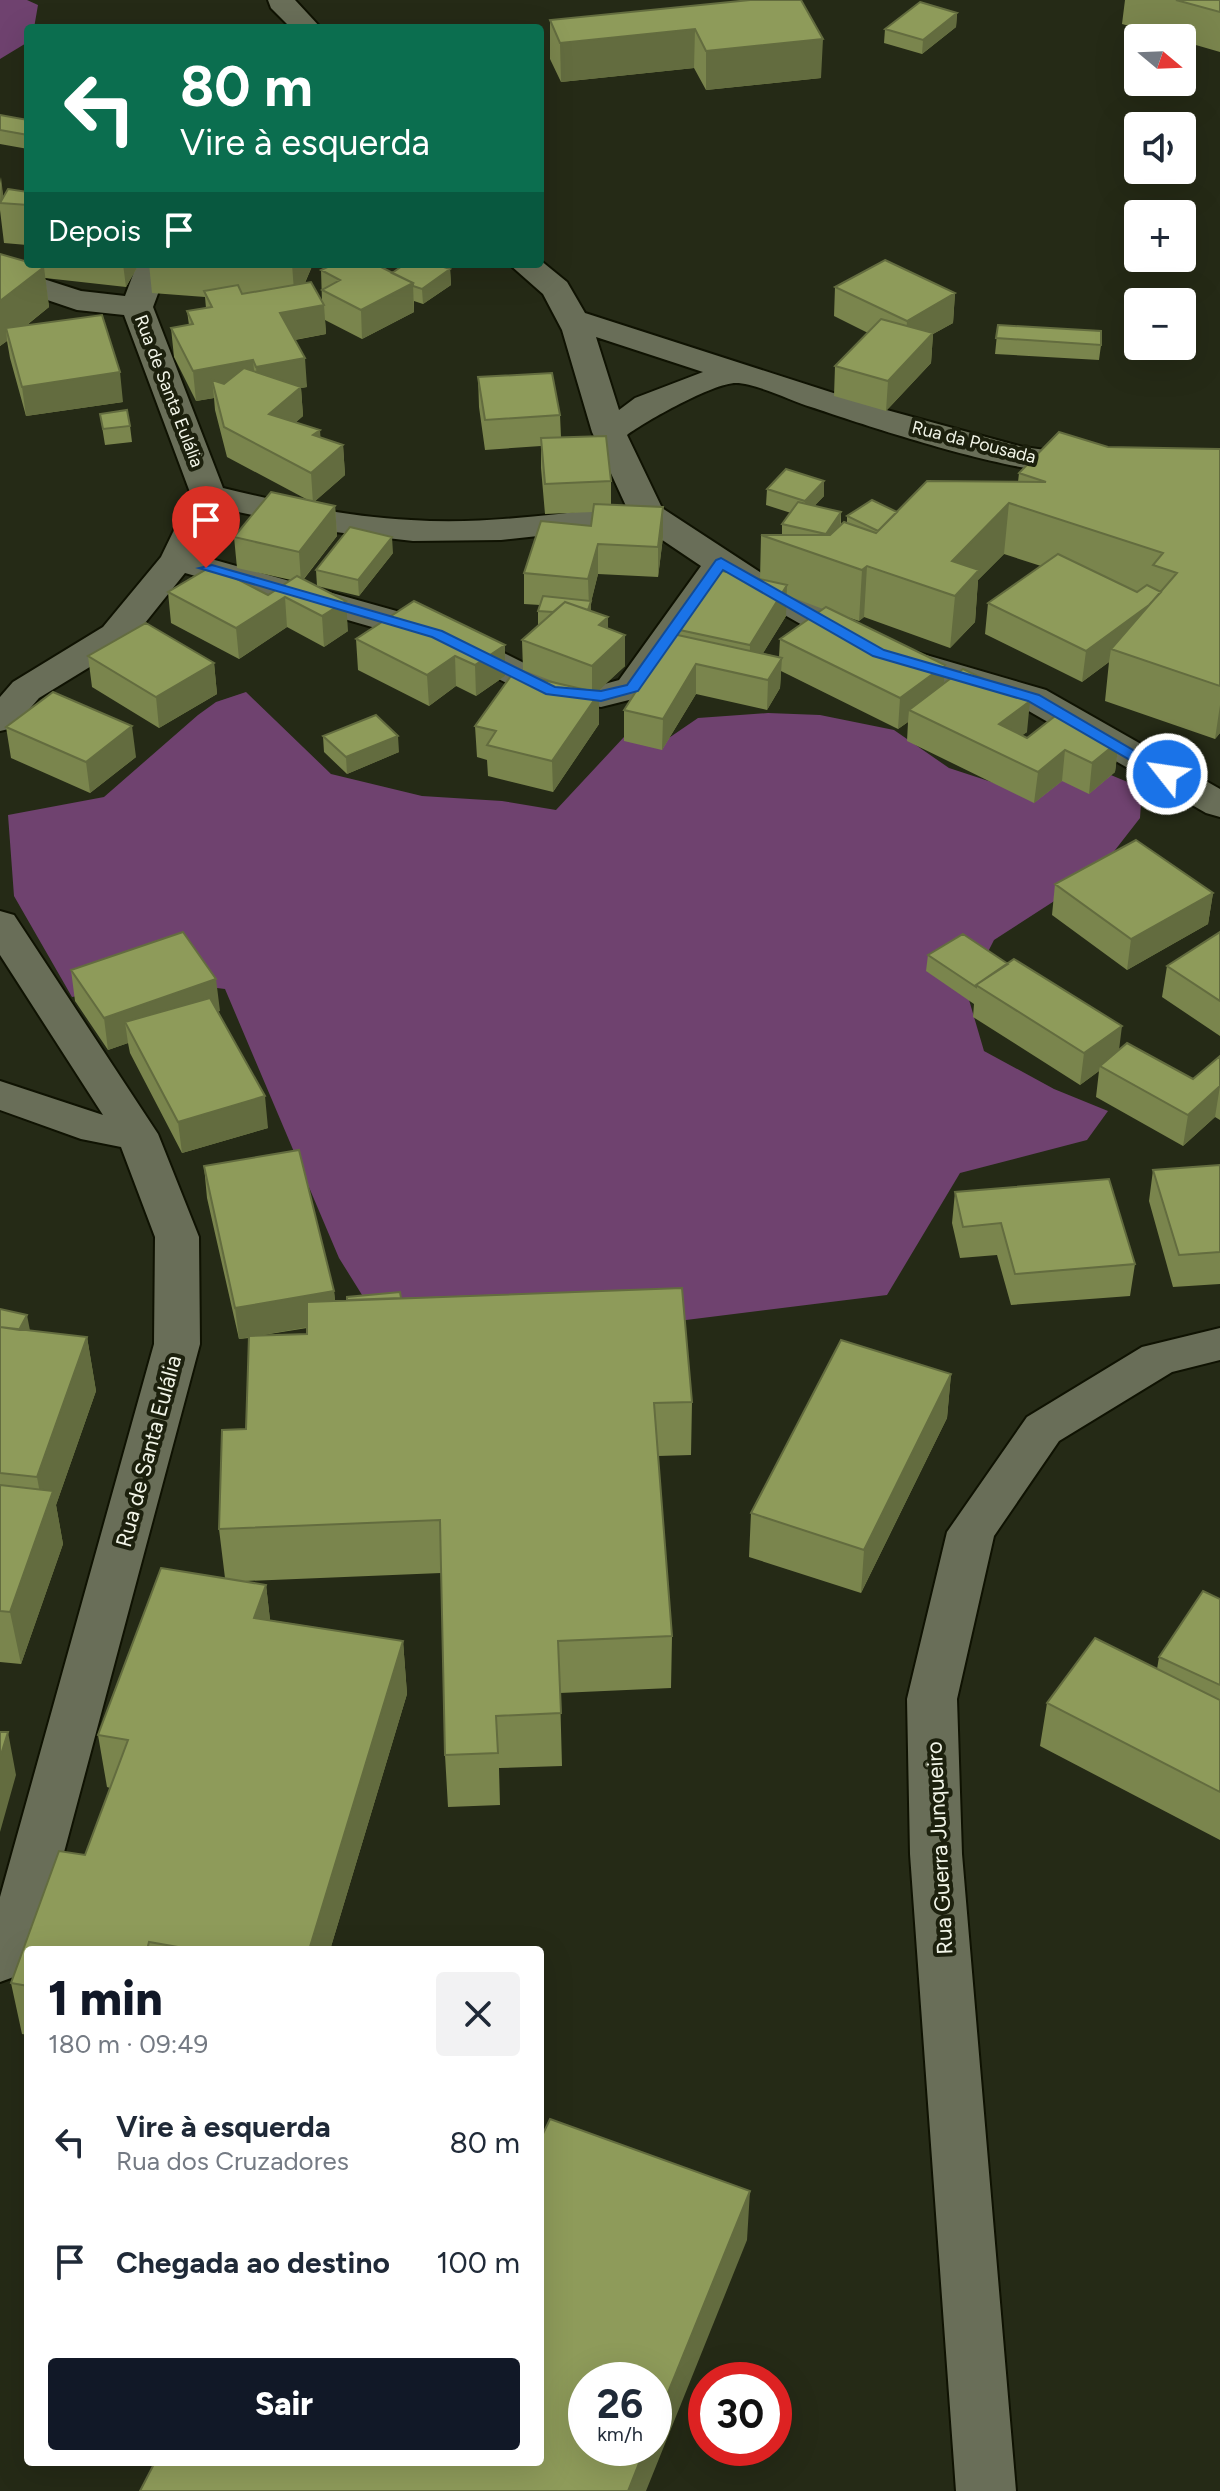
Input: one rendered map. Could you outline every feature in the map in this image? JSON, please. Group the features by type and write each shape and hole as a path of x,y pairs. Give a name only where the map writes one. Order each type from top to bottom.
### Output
{"street":[{"path":"270,24 282,1 303,24"},
{"name":"Rua de Santa Eulália","path":"0,720 26,690 116,635 177,560 208,495 137,307 152,268"},
{"path":"530,268 556,289 572,319 609,432 647,514 721,563 879,653 1033,698 1220,805"},
{"path":"0,274 77,300 137,307"},
{"name":"Rua da Pousada","path":"572,319 871,416 1021,457 1120,467"},
{"path":"609,432 647,405 736,371"},
{"path":"208,495 319,522 416,531 509,528 647,514"},
{"path":"177,560 437,634 552,691 601,696 632,688 721,563"},
{"name":"Rua de Santa Eulália","path":"0,924 137,1134 177,1237 177,1344 18,1927 0,1959"},
{"path":"0,1095 96,1129 137,1134"},
{"name":"Rua Guerra Junqueiro","path":"986,2491 936,1854 932,1699 971,1532 1043,1429 1158,1359 1220,1344"}],"shaded area":[{"path":"0,0 27,0 38,5 35,24 24,24 24,44 0,59"},
{"path":"246,692 331,774 422,796 502,801 556,810 624,737 660,744 698,718 768,713 820,715 894,730 949,768 1013,789 1106,773 1142,788 1140,818 1112,854 1076,887 994,940 967,993 984,1051 1054,1089 1108,1111 1087,1140 960,1173 887,1295 574,1334 382,1327 339,1258 225,989 161,981 72,997 14,896 8,815 104,797 198,715 216,702"}],"building":[{"path":"750,0 801,0 823,39 706,51 695,29 560,43 550,20"},
{"path":"1176,0 1220,0 1220,12"},
{"path":"920,2 957,13 923,40 885,29"},
{"path":"0,115 24,119 24,134 0,130"},
{"path":"8,189 24,191 24,205 0,203"},
{"path":"0,254 24,261 24,268 43,268 0,301"},
{"path":"885,260 955,293 907,321 835,287"},
{"path":"383,268 413,283 361,310 322,290 340,280 321,270"},
{"path":"399,268 450,269 422,289 392,273"},
{"path":"311,282 324,305 280,313 305,358 256,367 253,360 193,371 171,328 193,324 187,311 212,307 204,291 238,285 242,294"},
{"path":"102,315 120,372 22,387 6,328"},
{"path":"881,319 933,333 888,381 835,366"},
{"path":"998,325 1101,331 1101,345 996,338"},
{"path":"244,368 301,387 269,414 320,430 313,435 343,445 311,473 224,427 212,380 224,384"},
{"path":"552,373 560,415 485,420 478,377"},
{"path":"127,410 130,426 103,429 100,414"},
{"path":"1059,432 1108,447 1220,449 1220,686 1111,649 1177,573 1153,565 1163,553 1009,503 952,561 979,570 955,596 867,566 862,570 761,535 830,535 844,522 876,533 927,481 1046,482 1019,473"},
{"path":"606,436 611,481 545,484 541,438"},
{"path":"786,469 824,481 805,501 767,489"},
{"path":"271,492 335,506 299,552 234,537"},
{"path":"872,500 897,512 878,531 847,516"},
{"path":"798,502 841,512 826,534 782,524"},
{"path":"594,504 663,507 658,547 598,544 588,579 524,573 541,521 591,526"},
{"path":"350,527 392,537 358,580 316,570"},
{"path":"1058,554 1137,592 1147,585 1161,592 1149,605 1086,651 988,603"},
{"path":"212,566 268,595 297,576 346,601 322,616 285,597 236,628 168,592"},
{"path":"713,569 787,585 750,645 675,629"},
{"path":"543,596 591,601 588,610 565,602 553,612 538,611"},
{"path":"414,601 505,645 475,665 455,656 427,675 356,639"},
{"path":"565,602 608,617 599,625 625,635 592,666 522,640"},
{"path":"826,607 945,665 900,698 780,639"},
{"path":"146,623 214,663 156,697 88,656"},
{"path":"673,634 782,658 768,680 696,664 663,719 624,710"},
{"path":"963,669 1030,701 999,724 1027,738 1059,713 1119,741 1092,763 1065,750 1038,772 909,710"},
{"path":"513,673 599,693 552,761 487,745 496,731 475,726"},
{"path":"53,692 132,726 86,762 6,727"},
{"path":"376,715 398,736 346,757 323,736"},
{"path":"1136,840 1213,893 1131,939 1055,884"},
{"path":"183,932 216,979 104,1018 71,970"},
{"path":"1220,932 1220,1001 1167,966"},
{"path":"963,934 1008,964 976,987 928,955"},
{"path":"1014,959 1122,1026 1084,1053 976,985"},
{"path":"210,998 265,1096 178,1122 125,1022"},
{"path":"1127,1043 1193,1079 1220,1056 1220,1086 1188,1115 1100,1066"},
{"path":"299,1150 334,1291 235,1308 204,1166"},
{"path":"1220,1165 1220,1252 1179,1255 1153,1170"},
{"path":"1109,1179 1135,1264 1015,1274 1001,1223 963,1227 955,1192"},
{"path":"682,1288 692,1402 654,1403 672,1636 558,1641 561,1713 496,1716 498,1753 445,1755 440,1520 219,1529 222,1430 246,1429 249,1336 307,1334 307,1302"},
{"path":"400,1292 401,1298 347,1300 347,1297"},
{"path":"0,1309 27,1315 19,1330 0,1327"},
{"path":"0,1327 87,1337 37,1477 0,1473"},
{"path":"841,1340 951,1374 864,1550 751,1513"},
{"path":"0,1485 53,1491 10,1612 0,1611"},
{"path":"161,1568 266,1585 254,1618 403,1641 310,1946 172,1946 149,1942 148,1946 24,1946 59,1851 85,1855 128,1740 98,1735"},
{"path":"1203,1591 1220,1599 1220,1685 1159,1657"},
{"path":"1095,1638 1220,1700 1220,1792 1047,1703"},
{"path":"0,1732 8,1732 0,1758"},
{"path":"24,1947 24,1985 11,1983"},
{"path":"550,2119 750,2191 672,2383 672,2362 568,2362 568,2466 638,2466 628,2491 140,2491 153,2466 544,2466 544,2132"}],"route":[{"path":"206,568 437,634 552,691 601,696 632,688 655,651 721,563 756,586 879,653 1033,698 1167,774"}]}
